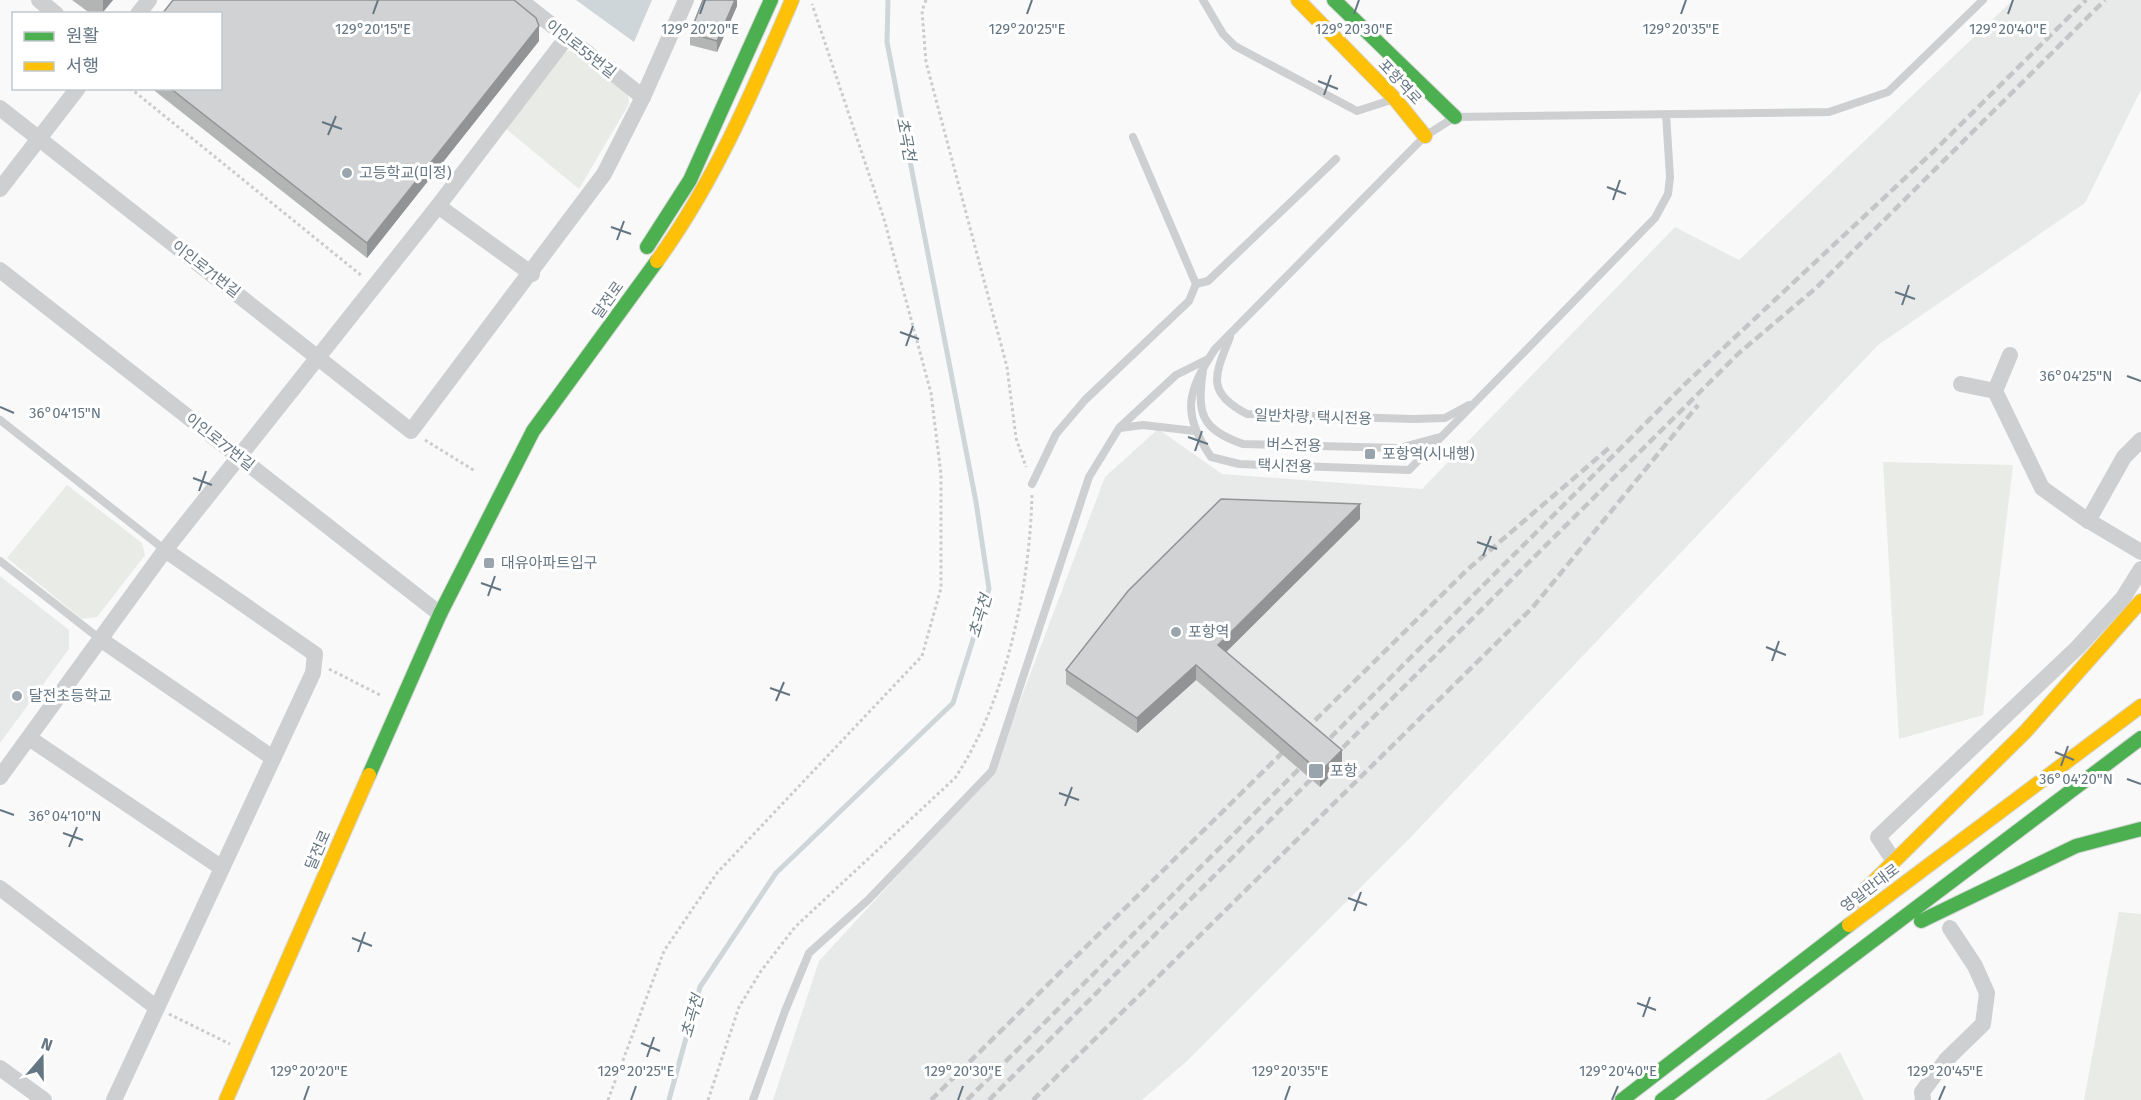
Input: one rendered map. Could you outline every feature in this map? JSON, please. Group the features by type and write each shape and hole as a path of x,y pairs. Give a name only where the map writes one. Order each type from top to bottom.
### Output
{"main road":[{"path":"637,261 663,226 690,180 771,0"},
{"name":"달전로","path":"226,1100 440,614 534,431 688,218 742,117 792,0"},
{"name":"포항역로","path":"1298,0 1395,99 1425,136"},
{"name":"포항역로","path":"1334,0 1455,117"},
{"name":"달전로","path":"440,614 442,586 525,418"},
{"path":"1770,984 2026,731 2141,601"},
{"name":"영일만대로","path":"1622,1100 1770,984 2141,706"},
{"path":"1662,1100 2141,738"},
{"path":"1850,956 2076,846 2141,829"}],"street":[{"path":"39,0 54,12"},
{"path":"140,12 149,0"},
{"name":"이인로55번길","path":"519,0 643,97"},
{"path":"411,431 532,274 604,174 643,97 686,0"},
{"path":"0,777 165,550 316,356 438,206 567,37"},
{"path":"0,189 76,90"},
{"name":"이인로71번길","path":"0,108 411,431"},
{"path":"438,206 532,274"},
{"name":"이인로77번길","path":"0,270 440,614"},
{"path":"2010,355 1995,391 2012,431 2042,488 2088,520 2141,552"},
{"path":"1961,384 1995,391"},
{"path":"2088,520 2124,457 2141,440"},
{"path":"114,1100 313,673 315,654 165,550"},
{"path":"1890,855 1878,837 2078,647 2123,598 2141,569"},
{"path":"100,639 273,758"},
{"path":"28,738 222,868"},
{"path":"0,888 157,1008"},
{"path":"1923,1100 1922,1092 1946,1060 1983,1024 1987,993 1975,966 1950,928"},
{"path":"0,1068 44,1100"}],"lane":[{"path":"1203,0 1223,34 1235,46 1357,111 1395,99"},
{"path":"753,1100 784,1011 809,953 868,900 992,771 1089,477 1119,428 1176,375 1206,362 1232,332 1425,136 1455,117 1828,112 1884,95 1983,0"},
{"name":"택시전용","path":"1206,362 1195,380 1190,402 1195,431 1211,457 1239,464 1409,470 1655,218 1668,194 1670,177 1666,114"},
{"path":"1032,484 1056,434 1085,400 1189,300 1196,284 1133,137"},
{"path":"1196,284 1208,281 1336,159"},
{"name":"일반차량, 택시전용","path":"1232,332 1217,369 1218,390 1226,403 1247,414 1281,417 1445,418 1475,402"},
{"name":"버스전용","path":"1206,362 1200,392 1204,419 1220,436 1243,444 1399,448 1444,435"},
{"path":"0,420 165,550"},
{"path":"1119,428 1143,425 1195,431"},
{"path":"0,561 100,639"}],"path":[{"path":"608,1100 664,951 717,873 922,656 941,588 941,474 931,393 884,219 810,0"},
{"path":"708,1100 739,1007 761,971 795,927 955,778 975,749 991,711 1019,608 1031,528 1032,484 1016,438 1007,367 926,62 922,11 926,0"},
{"path":"132,90 364,278"},
{"path":"411,431 475,471"},
{"path":"314,662 382,696"},
{"path":"157,1008 230,1044"}],"shaded area":[{"path":"576,0 652,0 634,42"},
{"path":"2013,0 2141,0 2141,90 2085,203 1878,345 1409,839 1188,1060 1142,1100 773,1100 819,961 993,772 1105,477 1158,429 1222,474 1422,489 1675,227 1739,260"},
{"path":"576,50 628,91 629,104 579,189 505,128 564,52"},
{"path":"1883,462 2013,465 1983,715 1899,739"},
{"path":"67,485 142,543 145,555 97,617 82,619 7,558"},
{"name":"달전초등학교","path":"0,576 69,630 69,649 0,743"},
{"path":"2119,912 2141,914 2141,1100 2084,1100"},
{"path":"1840,1052 1864,1100 1765,1100"}],"building":[{"name":"고등학교(미정)","path":"173,0 514,0 536,18 539,26 367,243 173,90 222,90 222,12 164,12"},
{"path":"703,0 735,0 717,41 690,33"},
{"name":"포항역","path":"1221,499 1360,504 1218,645 1342,750 1320,772 1196,665 1137,718 1066,670 1128,591"}],"waterway":[{"name":"초곡천","path":"669,1100 700,987 776,873 953,703 989,589 976,502 887,42 888,0"}],"railway":[{"path":"967,1100 1685,384 1934,151 2086,0"},
{"path":"989,1100 1739,353 1816,288 2105,0"},
{"path":"1033,1100 1533,607 1698,405"},
{"path":"931,1100 1467,570 1609,448"}],"traffic: fast":[{"path":"647,247 690,180 771,0"},
{"path":"1334,0 1455,117"},
{"path":"369,775 440,614 533,431 657,261"},
{"path":"1662,1100 2141,738"},
{"path":"1921,921 2076,846 2141,829"},
{"path":"1622,1100 1849,925"}],"traffic: slow":[{"path":"657,261 678,231 732,135 792,0"},
{"path":"1298,0 1395,99 1425,136"},
{"path":"1853,902 2026,731 2141,601"},
{"path":"1849,925 2141,706"},
{"path":"226,1100 369,775"}],"place":[{"name":"고등학교(미정)","path":"347,173"},
{"name":"포항역(시내행)","path":"1370,454"},
{"name":"대유아파트입구","path":"489,563"},
{"name":"포항역","path":"1176,632"},
{"name":"달전초등학교","path":"17,696"},
{"name":"포항","path":"1316,771"}]}
